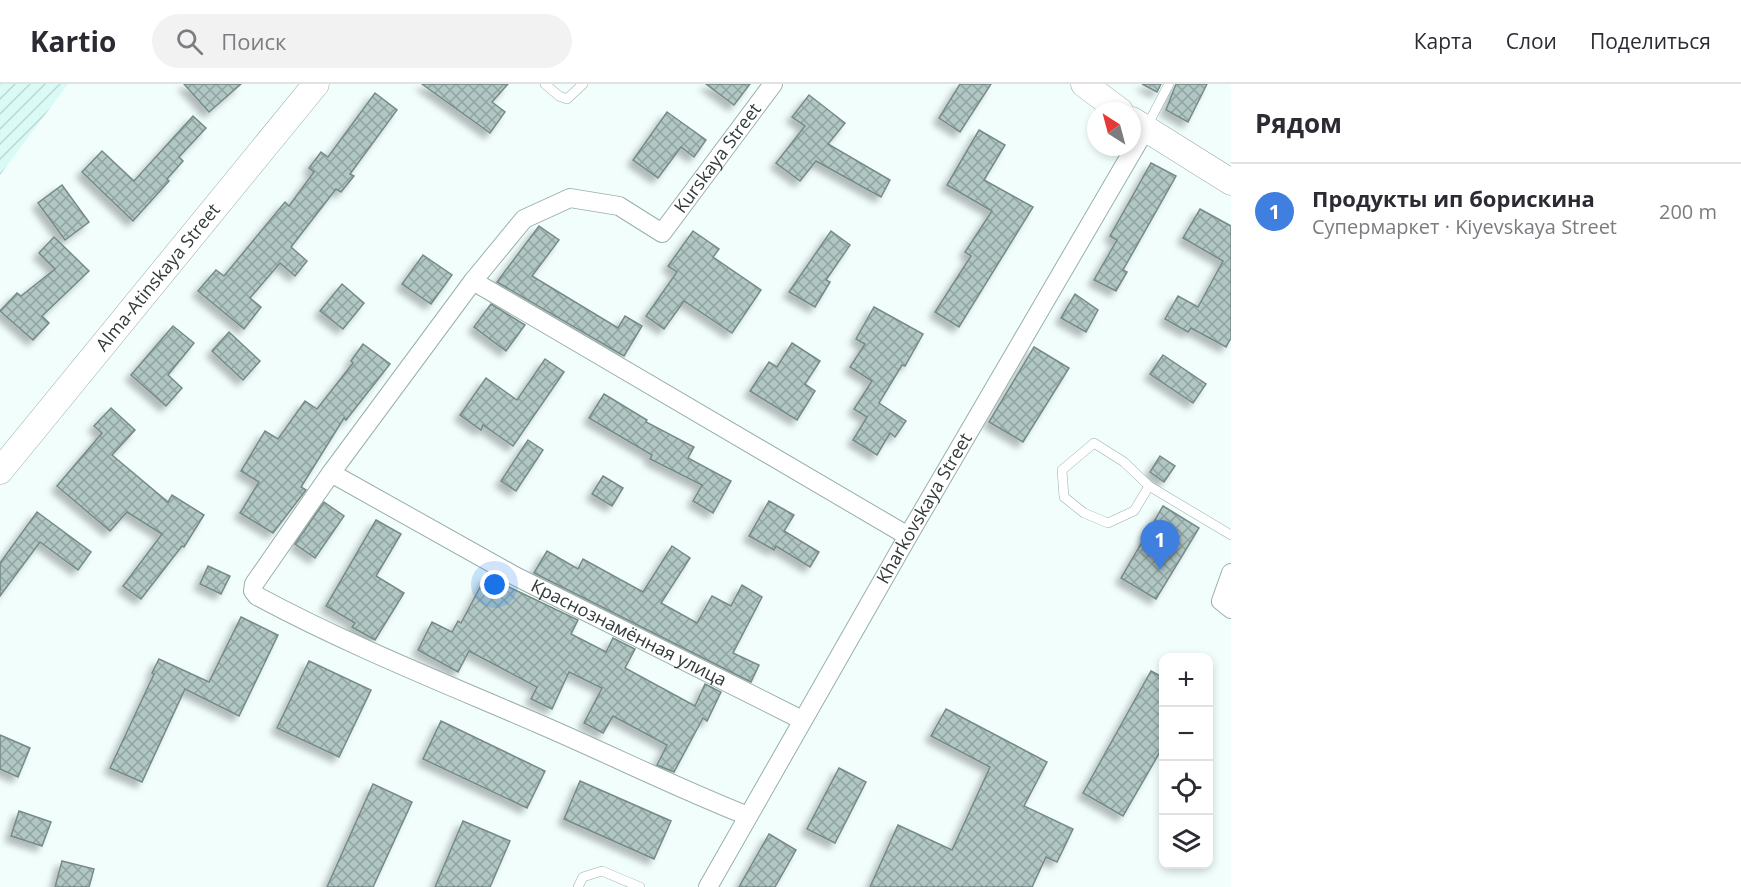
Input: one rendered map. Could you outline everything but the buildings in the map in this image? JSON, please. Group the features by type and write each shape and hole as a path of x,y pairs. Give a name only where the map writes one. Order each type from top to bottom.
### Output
{"main road":[{"name":"Alma-Atinskaya Street","path":"0,471 316,84"},
{"path":"1084,84 1108,102"},
{"path":"1141,126 1231,182"}],"street":[{"name":"Kurskaya Street","path":"473,281 524,219 570,198 619,206 662,233 774,84"},
{"name":"Kharkovskaya Street","path":"708,887 1122,156"},
{"path":"748,816 685,791 604,752 321,631 257,596 253,591 254,584 331,472 473,281 908,536"},
{"name":"Краснознамённая улица","path":"331,472 515,576 802,720"},
{"path":"1231,573 1221,601 1231,609"}],"lane":[{"path":"545,84 559,96 567,99 583,84"},
{"path":"1141,122 1169,84"},
{"path":"1149,486 1134,511 1108,523 1084,513 1064,497 1062,470 1094,443 1124,462 1149,486 1231,535"},
{"path":"578,887 583,878 602,871 640,887"}],"shaded area":[{"path":"0,84 68,84 0,175"}],"place":[{"name":"Продукты ип борискина","path":"1160,570"}]}
